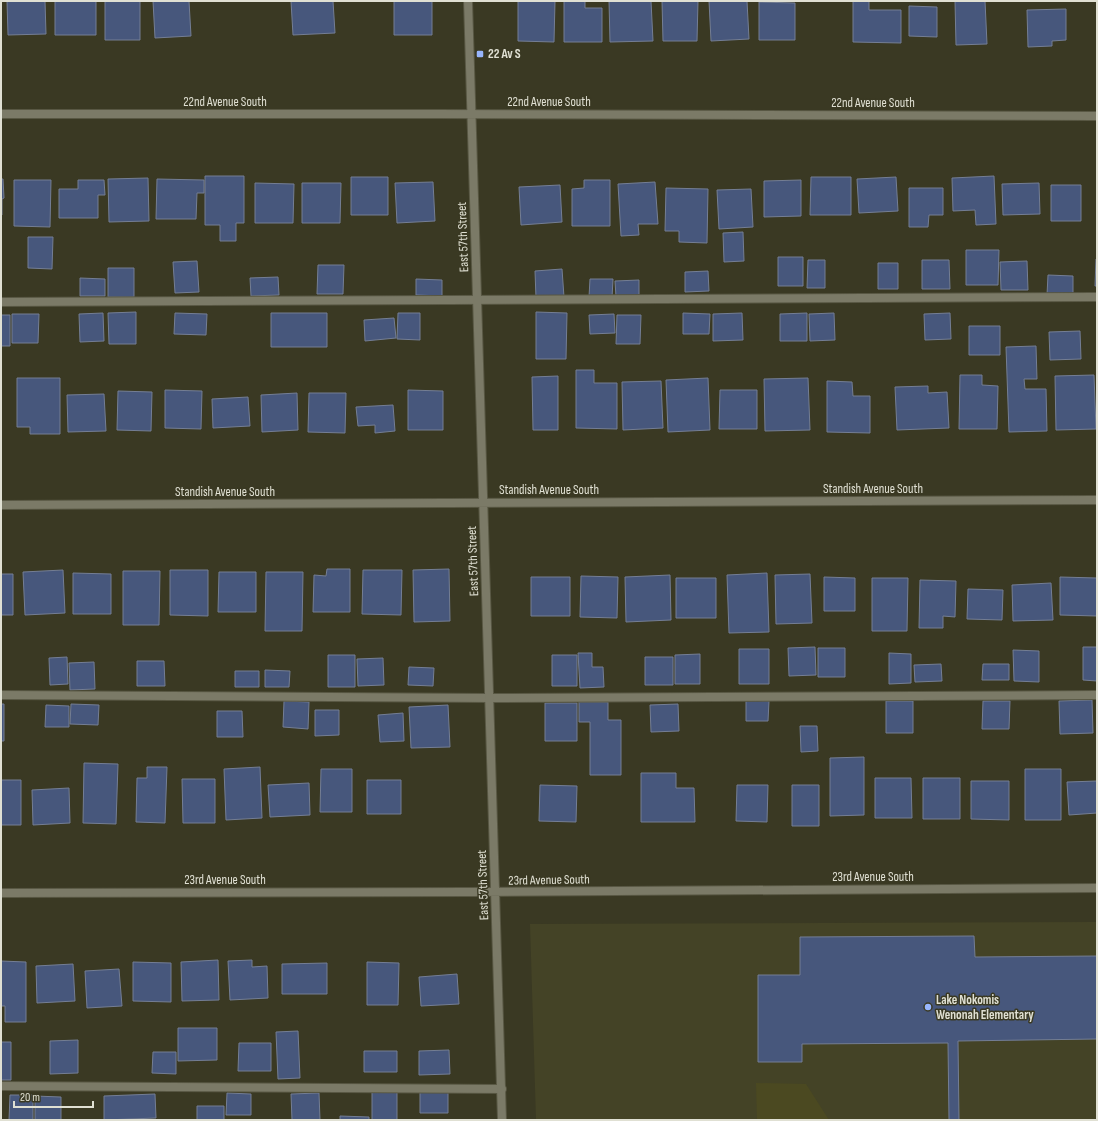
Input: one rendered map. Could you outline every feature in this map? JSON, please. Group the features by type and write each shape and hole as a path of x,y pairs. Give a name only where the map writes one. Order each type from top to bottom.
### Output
{"street":[{"name":"East 57th Street","path":"468,1 502,1120"},
{"name":"22nd Avenue South","path":"1,114 1097,116"},
{"path":"1,302 1097,297"},
{"name":"Standish Avenue South","path":"1,505 1097,500"},
{"path":"1,695 490,698 1097,695"},
{"name":"23rd Avenue South","path":"1,893 496,892 1097,888"},
{"path":"1,1086 502,1088"}],"shaded area":[{"path":"1097,922 1097,1120 536,1120 530,924"},
{"path":"756,1083 806,1084 829,1120 757,1120"}],"building":[{"path":"7,1 45,1 46,34 8,35"},
{"path":"55,1 96,1 96,35 55,35"},
{"path":"105,1 140,1 140,40 105,40"},
{"path":"153,1 189,1 191,36 155,38"},
{"path":"291,1 333,1 335,33 293,35"},
{"path":"394,1 432,1 432,35 394,35"},
{"path":"518,1 555,1 554,42 518,41"},
{"path":"564,1 585,1 585,8 602,8 602,42 564,42"},
{"path":"609,1 651,1 653,41 610,42"},
{"path":"662,1 698,1 697,41 663,41"},
{"path":"709,1 747,1 749,39 711,41"},
{"path":"853,1 869,1 869,10 901,10 901,43 853,42"},
{"path":"955,1 985,1 987,44 956,45"},
{"path":"759,2 795,3 795,40 759,40"},
{"path":"909,6 937,7 937,37 909,36"},
{"path":"1066,9 1066,40 1052,41 1052,46 1028,47 1027,10"},
{"path":"205,176 244,176 244,223 236,223 236,241 220,241 220,225 205,225"},
{"path":"994,176 996,224 976,225 975,210 953,211 952,178"},
{"path":"351,177 388,177 388,215 351,215"},
{"path":"811,177 851,177 851,215 810,215"},
{"path":"896,177 898,211 859,213 857,179"},
{"path":"148,178 149,221 109,222 108,179"},
{"path":"1,179 3,179 4,198 2,199 2,215 1,215"},
{"path":"157,179 204,180 204,193 197,193 196,219 156,219"},
{"path":"14,180 51,180 50,227 14,226"},
{"path":"78,180 104,180 105,195 98,195 98,218 59,218 59,189 78,189"},
{"path":"584,180 610,180 610,226 572,226 572,189 584,188"},
{"path":"801,180 801,216 764,217 764,181"},
{"path":"433,182 435,221 397,223 395,183"},
{"path":"655,182 658,224 638,224 639,235 621,236 618,184"},
{"path":"255,183 294,184 293,223 255,223"},
{"path":"302,183 341,183 340,223 302,223"},
{"path":"1039,183 1040,214 1003,215 1002,184"},
{"path":"560,185 562,222 521,225 519,187"},
{"path":"1051,185 1081,185 1081,221 1051,221"},
{"path":"666,188 708,189 707,243 679,242 679,231 665,231"},
{"path":"909,188 943,188 943,215 929,215 928,227 909,227"},
{"path":"751,189 753,227 719,229 717,190"},
{"path":"743,232 744,261 724,262 723,233"},
{"path":"28,237 53,237 52,269 28,268"},
{"path":"966,250 999,250 998,285 966,285"},
{"path":"778,257 803,257 803,286 778,286"},
{"path":"1096,259 1097,286 1095,286"},
{"path":"808,260 825,260 825,288 807,288"},
{"path":"922,260 949,260 950,289 922,289"},
{"path":"197,261 199,292 175,293 173,262"},
{"path":"1027,261 1028,290 1001,290 1000,262"},
{"path":"878,263 898,263 898,289 878,289"},
{"path":"318,265 344,265 343,294 317,294"},
{"path":"108,268 134,268 134,297 108,297"},
{"path":"562,269 564,297 536,298 535,271"},
{"path":"708,271 709,291 685,292 685,272"},
{"path":"1048,275 1073,276 1073,296 1047,295"},
{"path":"278,277 279,295 251,296 250,278"},
{"path":"80,278 105,279 105,296 80,296"},
{"path":"416,279 442,280 442,296 416,295"},
{"path":"590,279 613,279 612,298 589,297"},
{"path":"639,280 639,296 616,297 615,281"},
{"path":"136,312 136,344 109,344 108,313"},
{"path":"536,312 567,313 566,359 536,359"},
{"path":"103,313 104,341 80,342 79,314"},
{"path":"175,313 207,314 206,335 174,334"},
{"path":"271,313 327,313 327,347 271,347"},
{"path":"398,313 420,313 420,340 397,339"},
{"path":"683,313 710,314 709,334 683,334"},
{"path":"742,313 743,340 713,341 713,314"},
{"path":"807,313 807,341 780,341 780,314"},
{"path":"834,313 835,340 810,341 809,314"},
{"path":"950,313 951,339 925,340 924,314"},
{"path":"12,314 39,314 38,343 12,343"},
{"path":"614,314 615,333 590,334 589,315"},
{"path":"1,315 10,315 10,346 1,346"},
{"path":"617,315 641,315 640,344 616,344"},
{"path":"394,318 396,338 365,341 364,320"},
{"path":"969,326 1000,326 1000,355 969,355"},
{"path":"1080,331 1081,359 1050,360 1049,332"},
{"path":"1036,346 1037,379 1024,379 1025,389 1046,389 1047,431 1009,432 1006,347"},
{"path":"576,370 594,370 594,383 617,383 617,429 576,428"},
{"path":"960,375 982,375 982,385 998,386 997,429 959,429"},
{"path":"1094,375 1096,429 1056,430 1055,376"},
{"path":"558,376 558,430 533,430 532,377"},
{"path":"17,378 60,378 60,434 30,434 30,427 17,427"},
{"path":"708,378 710,430 668,432 666,380"},
{"path":"808,378 810,430 765,431 764,379"},
{"path":"661,381 663,428 623,430 622,382"},
{"path":"827,381 852,382 853,396 870,396 870,433 827,432"},
{"path":"928,386 928,393 947,392 949,428 897,430 895,387"},
{"path":"165,390 202,391 201,429 165,428"},
{"path":"408,390 443,391 443,430 408,430"},
{"path":"720,390 757,390 757,429 719,429"},
{"path":"118,391 152,392 151,431 117,430"},
{"path":"297,393 298,430 262,432 261,395"},
{"path":"309,393 346,393 345,433 308,432"},
{"path":"104,394 106,431 68,432 67,395"},
{"path":"248,397 250,426 213,428 212,399"},
{"path":"393,405 395,431 375,433 375,425 358,426 356,407"},
{"path":"327,569 350,569 350,612 313,612 314,575 326,576"},
{"path":"449,569 450,621 414,622 413,570"},
{"path":"63,570 65,613 25,615 23,572"},
{"path":"170,570 208,570 208,616 170,615"},
{"path":"363,570 402,570 401,615 362,614"},
{"path":"123,571 160,571 159,625 123,625"},
{"path":"219,572 256,572 256,612 218,612"},
{"path":"266,572 303,572 302,631 265,631"},
{"path":"73,573 111,574 111,614 73,614"},
{"path":"767,573 769,632 729,633 727,575"},
{"path":"1,574 13,574 13,615 1,615"},
{"path":"810,574 812,623 776,624 775,575"},
{"path":"670,575 671,620 626,622 625,577"},
{"path":"581,576 618,577 617,618 580,617"},
{"path":"531,577 570,577 570,616 531,616"},
{"path":"824,577 855,578 855,611 824,611"},
{"path":"1060,577 1097,578 1097,616 1060,615"},
{"path":"676,578 716,578 716,618 676,618"},
{"path":"872,578 908,578 907,631 872,631"},
{"path":"920,580 956,581 955,617 943,616 943,628 919,628"},
{"path":"1051,583 1053,620 1013,621 1012,585"},
{"path":"968,589 1003,590 1002,620 967,619"},
{"path":"815,647 816,675 789,676 788,648"},
{"path":"1083,647 1097,647 1097,681 1083,680"},
{"path":"818,648 845,648 845,677 818,677"},
{"path":"739,649 769,649 769,684 739,684"},
{"path":"1013,650 1039,651 1039,682 1014,681"},
{"path":"578,653 592,653 592,667 603,667 604,687 580,688"},
{"path":"889,653 911,654 911,683 889,684"},
{"path":"700,654 700,684 675,684 675,655"},
{"path":"328,655 355,655 355,687 328,687"},
{"path":"552,655 577,655 577,686 552,686"},
{"path":"67,657 68,684 50,685 49,658"},
{"path":"645,657 673,657 673,685 645,685"},
{"path":"383,658 384,685 358,686 357,659"},
{"path":"137,661 164,661 165,686 137,686"},
{"path":"94,662 95,689 70,690 69,663"},
{"path":"941,664 942,681 915,682 914,665"},
{"path":"983,664 1009,664 1009,680 982,680"},
{"path":"409,667 434,668 433,686 408,685"},
{"path":"265,670 290,671 289,687 265,687"},
{"path":"235,671 259,671 259,687 235,687"},
{"path":"746,700 769,701 768,721 746,721"},
{"path":"1092,700 1093,733 1060,734 1059,701"},
{"path":"284,701 309,702 308,729 283,727"},
{"path":"886,701 913,701 913,733 886,733"},
{"path":"983,701 1010,701 1009,729 982,729"},
{"path":"579,702 608,702 608,720 621,720 621,775 590,775 590,722 579,722"},
{"path":"545,703 577,703 577,741 545,741"},
{"path":"1,704 4,704 4,741 1,741"},
{"path":"71,704 99,705 98,725 70,724"},
{"path":"678,704 679,731 651,732 650,705"},
{"path":"46,705 69,706 69,727 45,727"},
{"path":"448,705 450,747 411,748 409,707"},
{"path":"315,710 339,710 339,735 315,736"},
{"path":"217,711 242,711 243,737 217,737"},
{"path":"403,713 404,741 380,742 378,715"},
{"path":"800,726 817,726 818,751 801,752"},
{"path":"864,757 864,815 830,816 830,758"},
{"path":"84,763 118,764 116,824 83,823"},
{"path":"147,767 167,767 165,823 136,822 137,778 147,778"},
{"path":"260,767 262,818 226,820 224,769"},
{"path":"321,769 352,769 352,812 320,812"},
{"path":"1025,769 1061,769 1061,820 1025,820"},
{"path":"641,773 676,773 676,788 694,788 695,822 641,822"},
{"path":"875,778 911,778 912,818 875,818"},
{"path":"923,778 960,778 960,819 923,819"},
{"path":"182,779 215,779 215,823 183,823"},
{"path":"1,780 21,780 21,825 1,825"},
{"path":"367,780 401,780 401,814 367,814"},
{"path":"971,781 1009,781 1009,820 971,819"},
{"path":"1097,781 1097,813 1069,815 1067,782"},
{"path":"309,783 310,815 270,817 268,785"},
{"path":"540,785 577,786 576,822 539,821"},
{"path":"737,785 768,785 767,822 736,821"},
{"path":"792,785 819,785 819,826 792,826"},
{"path":"69,788 70,823 33,825 32,790"},
{"name":"Lake Nokomis Wenonah Elementary","path":"974,936 975,957 1097,956 1097,1039 958,1041 959,1120 949,1120 948,1043 802,1044 802,1062 758,1062 758,975 800,975 800,937"},
{"path":"218,960 219,1000 182,1001 181,962"},
{"path":"252,960 252,967 267,966 268,998 230,1000 228,961"},
{"path":"1,961 26,962 26,1022 5,1022 5,1006 1,1006"},
{"path":"133,962 171,963 171,1002 133,1001"},
{"path":"367,962 399,963 398,1005 367,1005"},
{"path":"327,963 327,994 282,994 282,964"},
{"path":"73,964 75,1001 37,1003 36,966"},
{"path":"119,969 122,1006 87,1008 85,971"},
{"path":"457,974 459,1004 421,1006 419,977"},
{"path":"178,1028 217,1028 217,1060 178,1061"},
{"path":"298,1031 300,1078 278,1079 276,1032"},
{"path":"78,1040 78,1073 50,1074 50,1041"},
{"path":"1,1042 11,1042 11,1080 1,1080"},
{"path":"239,1043 271,1043 271,1071 238,1071"},
{"path":"449,1050 450,1074 419,1075 419,1051"},
{"path":"364,1051 397,1051 397,1072 364,1072"},
{"path":"153,1052 176,1052 176,1074 152,1073"},
{"path":"420,1091 448,1091 448,1113 420,1113"},
{"path":"372,1092 397,1092 397,1120 372,1120"},
{"path":"227,1093 251,1094 251,1115 226,1115"},
{"path":"319,1093 320,1120 292,1120 291,1094"},
{"path":"155,1094 156,1118 104,1120 104,1096"},
{"path":"10,1095 33,1095 33,1120 9,1120"},
{"path":"35,1096 61,1097 61,1120 35,1120"},
{"path":"197,1106 224,1106 224,1120 197,1120"},
{"path":"340,1116 369,1117 369,1120 340,1120"}],"place":[{"name":"22 Av S","path":"480,54"},
{"name":"Lake Nokomis Wenonah Elementary","path":"928,1007"}]}
